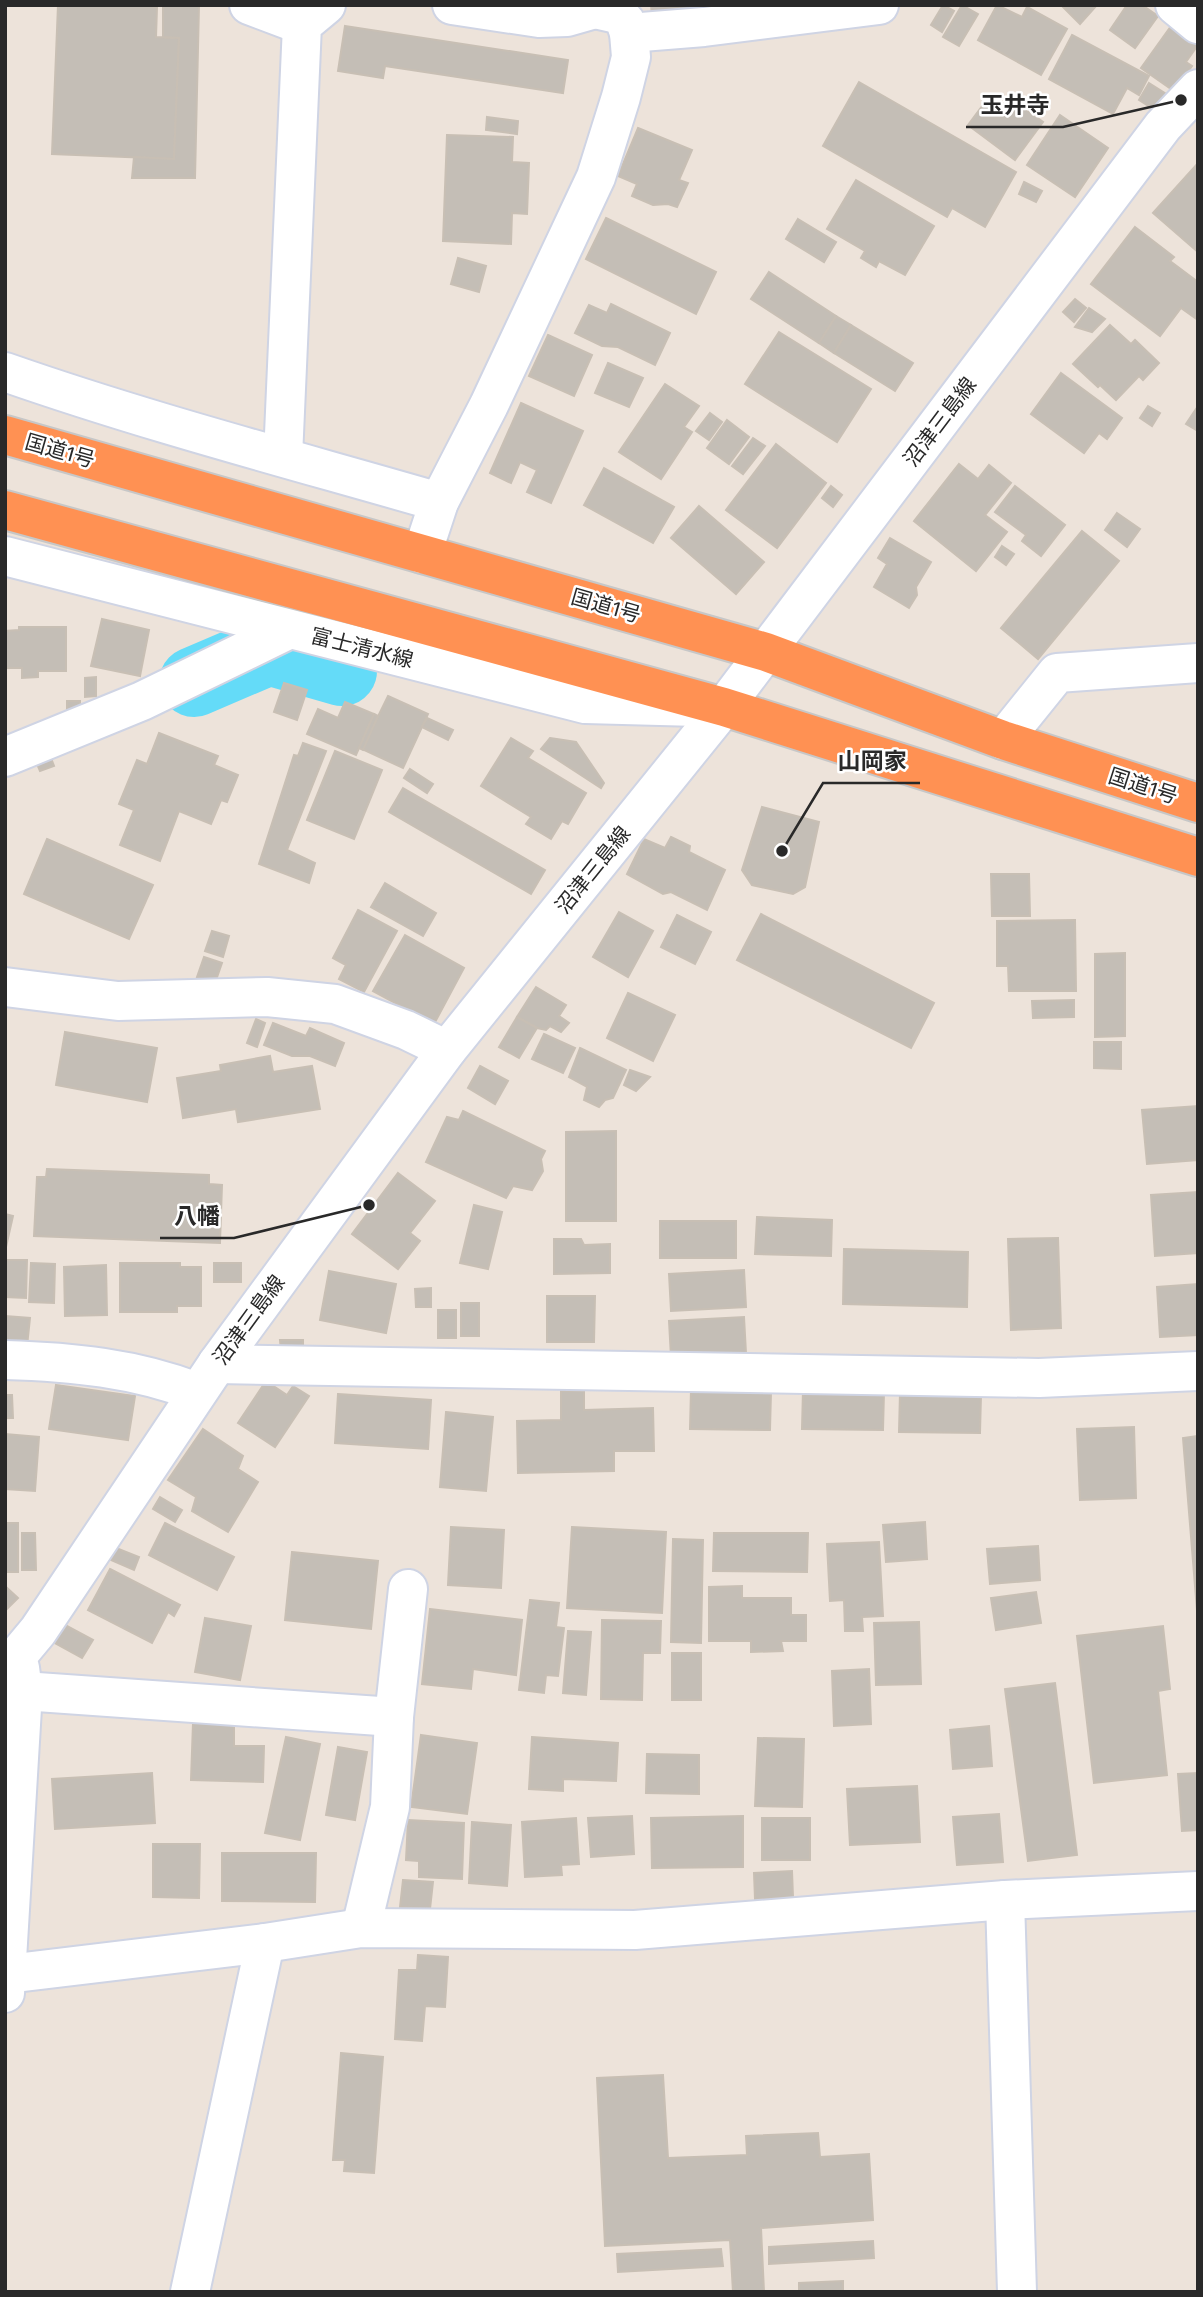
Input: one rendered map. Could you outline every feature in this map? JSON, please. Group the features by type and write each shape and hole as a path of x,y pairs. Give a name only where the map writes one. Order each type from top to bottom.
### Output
{"highway":[{"name":"国道1号","path":"5,435 766,652 1003,740 1198,803"},
{"path":"5,510 724,707 1198,857"}],"street":[{"path":"249,5 314,15 283,457"},
{"path":"422,554 439,502 489,405 596,177 631,57 625,21 595,7 567,17 539,18 452,5"},
{"path":"629,33 746,22 878,5"},
{"path":"1175,5 1198,24"},
{"name":"沼津三島線","path":"15,1669 207,1378 447,1050 724,707 1163,127 1198,89"},
{"path":"5,372 93,403 439,502"},
{"name":"富士清水線","path":"5,556 585,704 724,707"},
{"path":"5,757 142,701 288,629"},
{"path":"1003,740 1057,673 1198,663"},
{"path":"5,987 118,1000 267,997 335,1004 407,1030 447,1050"},
{"path":"5,1360 99,1366 166,1380 1039,1378 1198,1371"},
{"path":"361,1928 390,1807 394,1717 408,1589"},
{"path":"394,1717 15,1669 6,1983 361,1928 635,1930 1005,1900 1198,1891"},
{"path":"1005,1900 1017,2292"},
{"path":"190,2292 265,1943"}],"building":[{"path":"58,5 157,7 156,37 179,38 174,159 52,154"},
{"path":"163,5 199,5 195,178 132,178 134,157 174,159 179,38 163,37"},
{"path":"651,5 801,5 652,17"},
{"path":"943,5 954,11 942,32 931,25"},
{"path":"962,5 978,14 959,46 943,37"},
{"path":"997,5 1022,17 1027,7 1067,29 1041,75 978,40"},
{"path":"1061,5 1097,5 1080,24"},
{"path":"1127,5 1142,5 1158,16 1135,48 1110,30"},
{"path":"1174,22 1198,40 1198,45 1186,62 1192,66 1174,91 1141,68"},
{"path":"345,26 568,60 563,93 385,66 383,78 338,71"},
{"path":"1072,35 1149,76 1139,95 1127,88 1113,114 1049,79"},
{"path":"859,82 1016,172 985,227 952,208 947,217 823,146"},
{"path":"1149,83 1168,95 1158,112 1139,100"},
{"path":"986,101 1006,116 1016,102 1043,122 1015,160 968,125"},
{"path":"1060,115 1108,148 1075,197 1027,165"},
{"path":"487,117 518,121 517,134 486,130"},
{"path":"638,128 692,150 679,180 688,183 677,207 668,204 653,205 632,196 637,184 618,176"},
{"path":"447,135 513,137 512,162 529,163 527,214 512,213 511,244 443,241"},
{"path":"1198,163 1198,252 1153,213"},
{"path":"856,180 934,226 905,275 879,261 876,267 861,258 865,251 827,229"},
{"path":"1024,182 1042,191 1036,202 1019,194"},
{"path":"606,218 716,272 696,314 586,259"},
{"path":"798,219 836,242 824,262 786,239"},
{"path":"1135,227 1174,257 1170,261 1198,282 1198,320 1181,308 1160,336 1091,284"},
{"path":"458,258 486,266 479,292 451,284"},
{"path":"769,272 836,316 819,343 751,299"},
{"path":"1075,299 1086,308 1074,322 1063,312"},
{"path":"611,304 670,333 655,365 618,347 602,346 575,333 589,305 607,313"},
{"path":"1089,308 1105,319 1092,332 1075,327"},
{"path":"836,316 851,325 834,353 819,343"},
{"path":"851,325 913,363 895,391 834,353"},
{"path":"1110,325 1131,344 1135,340 1159,363 1143,380 1139,376 1116,400 1073,364"},
{"path":"779,332 871,389 837,442 745,384"},
{"path":"548,335 592,355 574,396 529,376"},
{"path":"608,363 643,378 629,407 595,393"},
{"path":"1061,373 1122,418 1107,439 1099,433 1084,453 1031,414"},
{"path":"665,384 699,406 684,427 692,432 661,479 619,452"},
{"path":"521,403 583,431 551,503 527,492 537,470 520,462 511,483 490,473"},
{"path":"1148,406 1160,413 1152,426 1140,418"},
{"path":"1198,406 1198,431 1186,424"},
{"path":"710,413 722,422 709,440 696,431"},
{"path":"727,420 749,437 729,464 707,448"},
{"path":"753,438 765,446 743,474 732,466"},
{"path":"776,444 826,483 777,548 726,510"},
{"path":"959,464 978,479 989,465 1011,483 985,515 1007,532 976,571 914,521"},
{"path":"604,468 674,507 653,543 584,505"},
{"path":"831,486 842,495 833,507 822,498"},
{"path":"1015,486 1065,525 1041,556 1022,541 1026,535 995,512"},
{"path":"699,506 764,562 736,594 671,538"},
{"path":"1117,513 1140,529 1127,547 1105,530"},
{"path":"1082,531 1119,561 1038,659 1001,628"},
{"path":"890,538 931,562 916,587 917,595 909,608 874,587 887,564 878,558"},
{"path":"1002,546 1014,554 1006,565 995,557"},
{"path":"102,619 149,630 140,676 91,666"},
{"path":"19,627 66,627 66,671 38,671 38,677 22,678 22,668 5,668 5,631 19,630"},
{"path":"96,677 96,696 85,697 85,678"},
{"path":"284,683 307,690 297,720 274,712"},
{"path":"388,696 428,714 403,768 362,749"},
{"path":"67,701 80,701 80,711 67,711"},
{"path":"345,702 374,714 356,755 307,734 318,709 338,718"},
{"path":"374,714 378,716 363,750 359,748"},
{"path":"427,718 453,730 448,740 422,727"},
{"path":"159,733 218,756 214,765 238,775 227,802 221,800 211,824 179,811 160,861 120,845 134,810 119,804 137,760 147,764"},
{"path":"511,738 533,751 528,758 586,793 568,824 562,821 551,839 526,824 531,817 481,786"},
{"path":"550,738 576,742 604,783 601,788 541,749"},
{"path":"303,743 326,751 287,850 315,863 309,883 259,864 294,755 298,756"},
{"path":"335,751 382,770 354,839 307,820"},
{"path":"51,758 54,766 40,771 37,764"},
{"path":"410,769 433,784 427,793 404,778"},
{"path":"403,788 545,870 531,894 389,812"},
{"path":"762,807 819,822 805,887 793,894 752,885 742,870"},
{"path":"671,837 690,846 689,852 725,870 707,910 671,892 663,894 627,874 644,839 665,848"},
{"path":"47,839 153,885 129,939 24,894"},
{"path":"991,874 1029,874 1030,916 992,916"},
{"path":"385,883 436,913 423,936 371,907"},
{"path":"358,910 397,931 364,992 339,979 346,965 333,958"},
{"path":"619,912 653,931 628,977 593,957"},
{"path":"761,914 934,1003 911,1048 737,960"},
{"path":"677,915 711,932 695,964 661,947"},
{"path":"1075,920 1076,991 1009,991 1008,966 997,966 997,921"},
{"path":"212,931 229,936 223,957 205,951"},
{"path":"405,935 464,968 434,1024 373,991"},
{"path":"1125,953 1125,1036 1095,1037 1095,954"},
{"path":"204,957 222,963 215,983 197,977"},
{"path":"536,987 566,1005 559,1016 569,1023 561,1032 550,1026 546,1030 537,1028 517,1017"},
{"path":"628,993 675,1015 653,1061 607,1038"},
{"path":"1074,1000 1074,1017 1033,1018 1032,1001"},
{"path":"517,1017 537,1028 519,1058 499,1047"},
{"path":"256,1019 265,1023 257,1047 247,1043"},
{"path":"273,1023 306,1036 310,1028 344,1043 335,1066 310,1056 292,1056 264,1045"},
{"path":"65,1032 157,1048 147,1102 56,1085"},
{"path":"544,1034 575,1048 563,1073 532,1059"},
{"path":"1094,1042 1121,1042 1121,1069 1094,1068"},
{"path":"580,1048 626,1070 613,1098 605,1100 599,1107 584,1100 587,1087 569,1077"},
{"path":"270,1056 273,1072 312,1066 320,1109 238,1122 236,1109 183,1118 177,1078 221,1071 220,1065"},
{"path":"480,1066 508,1081 495,1104 468,1088"},
{"path":"630,1070 650,1077 636,1091 624,1085"},
{"path":"1198,1106 1198,1160 1147,1164 1142,1110"},
{"path":"463,1111 545,1151 541,1159 543,1171 532,1190 513,1186 506,1198 426,1162 447,1117 459,1120"},
{"path":"616,1131 616,1221 566,1221 566,1132"},
{"path":"47,1169 209,1175 209,1184 222,1185 220,1243 34,1236 37,1177 46,1177"},
{"path":"398,1173 435,1201 410,1233 420,1241 398,1269 352,1234"},
{"path":"1198,1192 1198,1253 1155,1256 1151,1195"},
{"path":"474,1205 502,1212 488,1269 460,1263"},
{"path":"5,1214 13,1216 6,1247 5,1247"},
{"path":"757,1217 832,1220 831,1256 755,1254"},
{"path":"660,1221 736,1221 736,1258 660,1258"},
{"path":"1058,1238 1061,1328 1011,1330 1008,1239"},
{"path":"554,1239 581,1239 584,1245 610,1244 610,1273 554,1274"},
{"path":"844,1249 968,1252 967,1307 843,1304"},
{"path":"5,1260 27,1260 26,1298 5,1297"},
{"path":"31,1263 55,1264 54,1303 29,1302"},
{"path":"120,1263 180,1263 180,1267 201,1267 201,1306 177,1306 177,1312 120,1312"},
{"path":"214,1263 241,1263 241,1282 214,1282"},
{"path":"106,1265 107,1315 65,1316 64,1267"},
{"path":"744,1270 746,1307 671,1311 669,1274"},
{"path":"329,1271 396,1284 386,1333 320,1320"},
{"path":"1198,1284 1198,1335 1160,1337 1157,1287"},
{"path":"431,1288 431,1307 416,1307 415,1289"},
{"path":"547,1296 595,1296 594,1342 547,1342"},
{"path":"461,1303 479,1303 479,1336 461,1336"},
{"path":"438,1310 456,1310 456,1338 438,1338"},
{"path":"5,1316 30,1318 27,1346 5,1343"},
{"path":"744,1317 746,1353 671,1357 669,1321"},
{"path":"280,1340 303,1340 303,1351 281,1351"},
{"path":"266,1381 287,1395 293,1386 309,1396 275,1447 238,1423"},
{"path":"56,1385 135,1396 128,1440 49,1429"},
{"path":"691,1390 771,1392 770,1430 690,1429"},
{"path":"803,1390 884,1392 883,1430 802,1429"},
{"path":"561,1391 584,1391 584,1410 653,1408 654,1451 614,1451 614,1471 518,1473 517,1421 561,1420"},
{"path":"900,1393 981,1395 980,1433 899,1432"},
{"path":"338,1394 431,1400 428,1449 335,1443"},
{"path":"5,1395 12,1395 13,1418 5,1418"},
{"path":"446,1412 493,1417 486,1491 440,1487"},
{"path":"1134,1427 1136,1498 1080,1500 1077,1429"},
{"path":"203,1429 243,1456 238,1469 258,1482 228,1532 192,1511 196,1497 168,1480"},
{"path":"5,1434 39,1437 35,1491 5,1489"},
{"path":"1198,1436 1198,1623 1183,1438"},
{"path":"160,1497 182,1510 175,1522 153,1509"},
{"path":"925,1522 927,1559 886,1562 883,1525"},
{"path":"5,1523 18,1523 18,1572 5,1572"},
{"path":"165,1523 234,1557 217,1590 149,1555"},
{"path":"451,1527 504,1530 501,1588 448,1585"},
{"path":"572,1527 666,1532 662,1613 567,1608"},
{"path":"22,1533 35,1533 36,1570 22,1570"},
{"path":"714,1533 808,1533 807,1572 713,1571"},
{"path":"673,1539 703,1540 701,1643 671,1642"},
{"path":"879,1542 883,1616 862,1617 863,1631 845,1631 844,1600 830,1601 827,1544"},
{"path":"1038,1546 1040,1580 990,1584 987,1549"},
{"path":"116,1548 139,1557 134,1570 111,1560"},
{"path":"292,1552 378,1561 371,1629 285,1620"},
{"path":"110,1569 180,1605 174,1616 168,1612 152,1643 88,1610"},
{"path":"5,1586 18,1598 7,1609 5,1606"},
{"path":"742,1586 742,1598 791,1598 791,1615 806,1615 806,1641 781,1641 783,1651 751,1652 751,1641 709,1641 709,1587"},
{"path":"1036,1592 1041,1623 996,1630 991,1598"},
{"path":"530,1600 559,1603 556,1627 564,1628 558,1676 546,1675 544,1693 519,1690"},
{"path":"430,1609 522,1620 516,1675 473,1669 471,1689 422,1684"},
{"path":"205,1618 251,1626 240,1680 195,1672"},
{"path":"602,1620 661,1621 660,1653 643,1653 642,1700 601,1699"},
{"path":"919,1622 921,1684 876,1685 874,1623"},
{"path":"65,1625 93,1640 82,1658 55,1643"},
{"path":"1163,1626 1170,1689 1158,1691 1167,1775 1094,1783 1077,1636"},
{"path":"568,1631 591,1632 586,1695 563,1693"},
{"path":"672,1653 701,1653 701,1700 672,1700"},
{"path":"869,1669 871,1724 834,1726 832,1671"},
{"path":"1055,1683 1077,1855 1028,1861 1005,1689"},
{"path":"193,1723 234,1724 234,1746 264,1746 263,1782 191,1780"},
{"path":"989,1726 992,1766 953,1769 950,1730"},
{"path":"421,1735 477,1743 467,1814 411,1807"},
{"path":"286,1737 320,1744 300,1840 265,1833"},
{"path":"532,1737 618,1743 616,1781 563,1779 563,1791 529,1789"},
{"path":"758,1738 804,1739 802,1807 755,1806"},
{"path":"338,1747 367,1752 355,1820 326,1815"},
{"path":"647,1754 699,1755 699,1794 646,1793"},
{"path":"152,1773 155,1823 55,1829 52,1779"},
{"path":"1198,1773 1198,1830 1182,1831 1178,1774"},
{"path":"917,1786 920,1842 850,1845 847,1789"},
{"path":"999,1814 1003,1862 957,1865 953,1817"},
{"path":"632,1816 634,1854 591,1857 588,1818"},
{"path":"743,1816 743,1867 652,1868 651,1818"},
{"path":"576,1818 579,1864 561,1865 562,1875 525,1877 522,1822"},
{"path":"762,1818 810,1818 810,1860 762,1860"},
{"path":"408,1820 464,1823 462,1879 419,1877 419,1861 406,1860"},
{"path":"472,1822 511,1825 507,1886 469,1883"},
{"path":"153,1844 200,1844 199,1898 153,1897"},
{"path":"222,1853 316,1853 315,1902 222,1901"},
{"path":"792,1871 793,1897 755,1899 754,1873"},
{"path":"403,1880 433,1882 430,1909 400,1907"},
{"path":"418,1955 448,1957 445,2007 425,2006 422,2041 395,2039 399,1970 417,1970"},
{"path":"341,2053 383,2057 374,2173 344,2171 345,2160 333,2160"},
{"path":"663,2075 668,2158 747,2155 746,2136 818,2133 820,2157 869,2154 873,2220 761,2228 764,2292 733,2292 730,2240 605,2246 597,2078"},
{"path":"873,2241 874,2258 769,2264 769,2247"},
{"path":"721,2249 723,2266 618,2272 617,2254"},
{"path":"843,2281 843,2292 799,2292 799,2283"}],"waterway":[{"path":"194,682 269,650 342,671"}],"place":[{"name":"玉井寺","path":"1181,100"},
{"name":"山岡家","path":"782,851"},
{"name":"八幡","path":"369,1205"}]}
